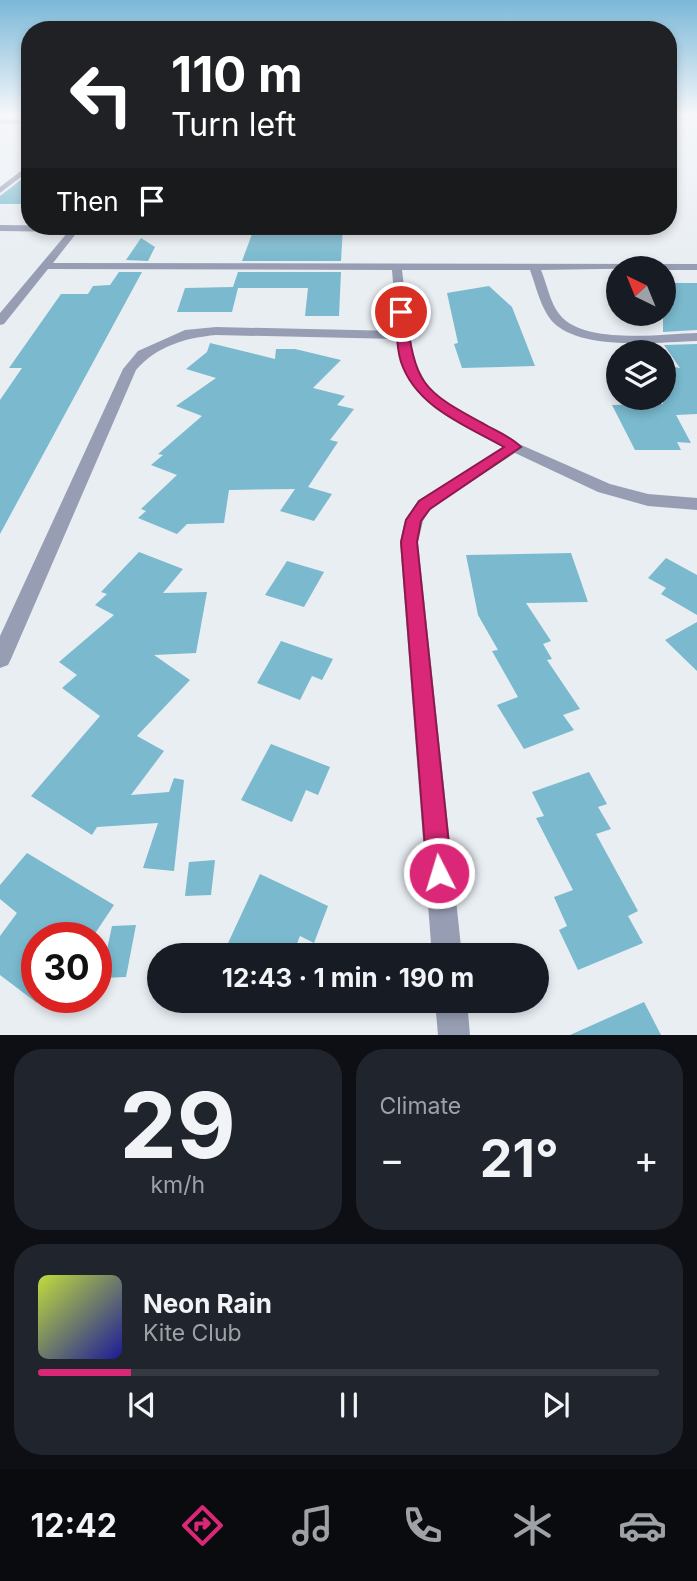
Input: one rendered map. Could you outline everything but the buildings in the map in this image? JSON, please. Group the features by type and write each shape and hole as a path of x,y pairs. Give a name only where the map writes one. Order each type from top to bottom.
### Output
{"street":[{"path":"0,191 21,174"},
{"path":"0,228 21,228"},
{"path":"0,321 70,235"},
{"path":"47,266 697,267"},
{"path":"397,268 406,361 422,389 439,405 514,447 625,495 697,504"},
{"path":"535,268 556,318 574,330 602,337 697,337"},
{"path":"0,659 131,369 143,354 185,334 216,331 403,335"},
{"path":"446,943 409,542 414,520 424,505 514,447"},
{"path":"452,1013 454,1035"}],"route":[{"path":"401,312 406,361 422,389 439,405 514,447 424,505 414,520 409,542 439,873"}]}
